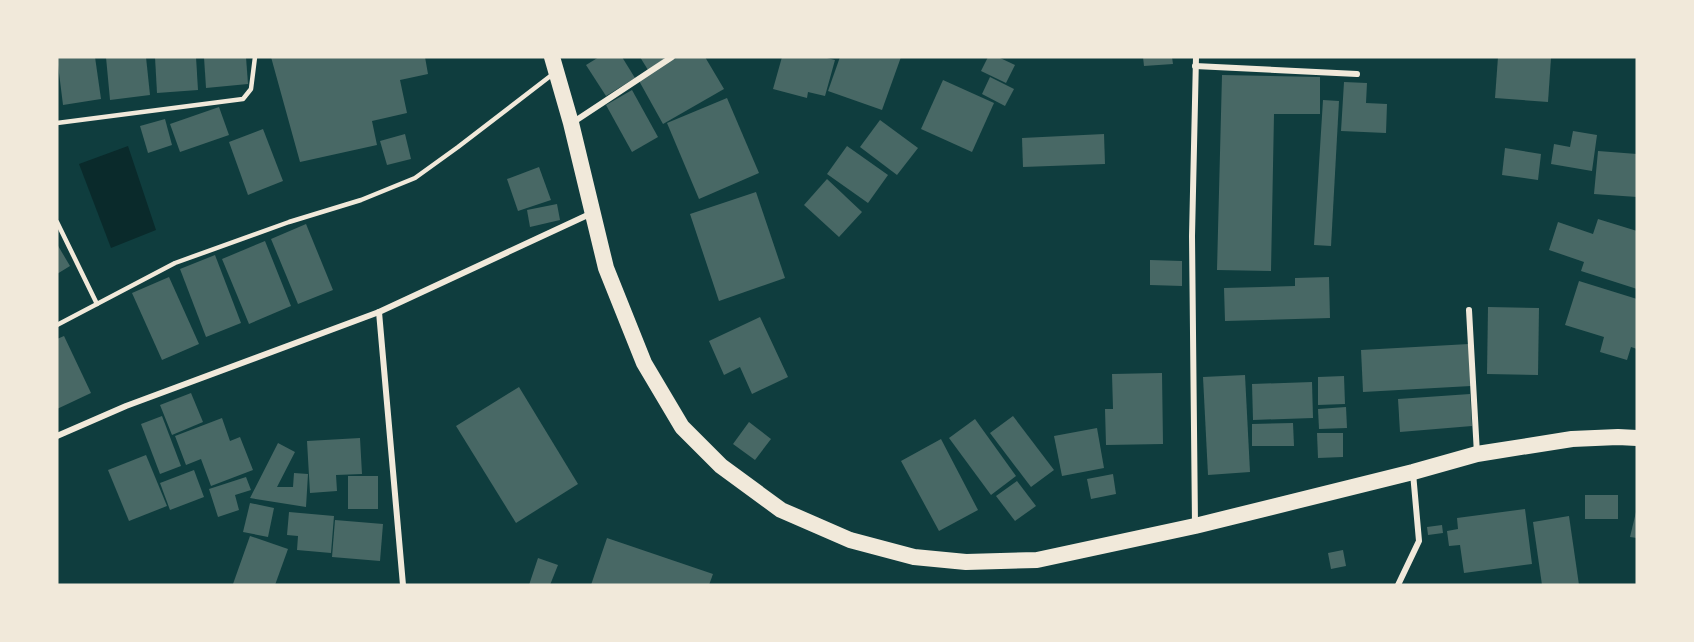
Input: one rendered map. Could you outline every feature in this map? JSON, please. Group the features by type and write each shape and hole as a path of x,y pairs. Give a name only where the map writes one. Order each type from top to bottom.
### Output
{"highway":[{"path":"554,64 571,123 606,268 644,363 682,427 721,466 781,510 850,540 914,556 966,562 1037,560 1195,526 1477,454 1572,439 1637,438"}],"street":[{"path":"571,123 672,57"},
{"path":"1195,526 1192,236 1196,57"},
{"path":"1195,66 1357,74"},
{"path":"57,436 126,406 379,312 592,213"},
{"path":"1469,310 1477,454"},
{"path":"379,312 403,585"},
{"path":"1398,585 1419,541 1413,472"}],"lane":[{"path":"57,123 243,99 251,89 255,57"},
{"path":"57,326 175,263 289,222 361,200 415,178 458,147 554,64"},
{"path":"57,222 97,304"}],"water":[{"path":"128,146 156,230 111,248 79,164"}],"building":[{"path":"57,57 95,57 101,99 63,105"},
{"path":"106,57 146,57 150,95 110,100"},
{"path":"155,57 196,57 198,90 157,93"},
{"path":"204,57 246,57 248,84 206,88"},
{"path":"271,57 425,57 428,74 400,80 407,113 372,121 377,145 300,162"},
{"path":"599,57 622,57 635,78 606,96 586,65"},
{"path":"640,57 667,57 648,70"},
{"path":"676,57 705,57 724,89 663,124 638,79"},
{"path":"782,57 823,57 835,60 825,96 808,92 807,98 773,89"},
{"path":"840,57 901,57 882,110 828,91"},
{"path":"988,57 998,57 1015,65 1006,83 981,71"},
{"path":"1143,57 1172,57 1173,64 1144,66"},
{"path":"1498,57 1551,58 1548,102 1495,98"},
{"path":"1222,75 1320,77 1320,114 1274,114 1271,271 1217,270"},
{"path":"990,77 1014,89 1005,106 982,94"},
{"path":"943,80 994,103 972,152 921,129"},
{"path":"1344,82 1367,83 1366,103 1387,104 1386,133 1341,131"},
{"path":"632,90 658,137 632,152 606,105"},
{"path":"727,98 759,173 699,199 667,123"},
{"path":"1323,100 1339,101 1331,246 1314,245"},
{"path":"219,107 229,135 180,152 170,124"},
{"path":"165,119 172,145 148,153 140,126"},
{"path":"880,120 918,148 897,175 860,147"},
{"path":"263,129 283,181 248,195 229,142"},
{"path":"1573,131 1597,135 1592,171 1551,164 1554,144 1570,147"},
{"path":"405,134 411,159 387,165 380,141"},
{"path":"1104,134 1105,164 1023,167 1022,138"},
{"path":"847,146 888,175 868,203 827,174"},
{"path":"1505,148 1541,154 1538,180 1502,175"},
{"path":"1598,151 1637,154 1637,197 1594,194"},
{"path":"539,167 551,200 518,211 507,179"},
{"path":"827,179 862,212 839,237 804,205"},
{"path":"756,192 785,278 719,301 690,214"},
{"path":"557,204 560,220 530,227 527,210"},
{"path":"1598,219 1637,231 1637,289 1581,271 1584,262 1549,250 1558,222 1593,234"},
{"path":"306,224 333,290 298,304 271,239"},
{"path":"265,241 291,306 249,324 222,259"},
{"path":"57,244 70,266 57,274"},
{"path":"215,255 241,323 206,337 180,269"},
{"path":"1150,260 1182,261 1182,286 1150,285"},
{"path":"169,277 199,344 162,360 132,293"},
{"path":"1329,277 1330,318 1225,321 1224,288 1295,286 1295,278"},
{"path":"1579,281 1637,299 1637,349 1631,347 1627,360 1600,352 1604,337 1565,325"},
{"path":"1488,307 1539,308 1538,375 1487,374"},
{"path":"760,317 788,377 752,394 740,367 724,375 709,341"},
{"path":"64,336 91,393 57,409 57,339"},
{"path":"1469,344 1471,386 1363,392 1361,350"},
{"path":"1162,373 1163,444 1106,445 1105,409 1113,409 1112,374"},
{"path":"1245,375 1250,472 1208,475 1203,377"},
{"path":"1344,376 1345,404 1318,405 1318,377"},
{"path":"1312,382 1313,418 1253,420 1252,384"},
{"path":"519,387 578,484 516,523 456,426"},
{"path":"191,393 203,422 172,435 160,405"},
{"path":"1470,394 1472,426 1400,432 1398,399"},
{"path":"1346,407 1347,428 1319,429 1318,409"},
{"path":"162,416 181,466 160,474 141,424"},
{"path":"1013,416 1054,470 1031,487 990,433"},
{"path":"222,418 230,441 240,437 253,470 211,486 201,459 186,465 175,436"},
{"path":"975,419 1016,476 991,495 949,438"},
{"path":"749,422 771,439 755,460 733,444"},
{"path":"1293,423 1294,446 1252,446 1252,424"},
{"path":"1097,428 1104,468 1062,476 1054,436"},
{"path":"1317,433 1343,433 1343,457 1318,458"},
{"path":"360,438 362,474 336,475 337,491 310,493 307,441"},
{"path":"941,439 978,510 939,531 901,461"},
{"path":"278,443 295,452 277,487 293,487 294,473 308,474 306,507 250,498"},
{"path":"146,455 167,506 129,521 108,470"},
{"path":"194,470 204,497 170,510 160,483"},
{"path":"1113,474 1116,494 1091,499 1087,479"},
{"path":"348,476 378,476 378,509 348,509"},
{"path":"246,477 251,490 235,495 239,510 218,517 209,489"},
{"path":"1017,481 1036,506 1015,521 996,496"},
{"path":"1585,495 1618,495 1618,519 1585,519"},
{"path":"250,503 274,508 268,537 243,532"},
{"path":"1525,509 1532,564 1464,573 1460,545 1449,546 1447,531 1458,529 1457,518"},
{"path":"289,512 334,516 331,553 297,550 298,536 287,535"},
{"path":"1637,512 1637,538 1630,537"},
{"path":"1569,516 1579,585 1542,585 1533,522"},
{"path":"335,520 383,524 380,561 332,557"},
{"path":"1442,525 1443,533 1428,535 1427,527"},
{"path":"250,536 288,549 275,585 233,584"},
{"path":"607,538 713,574 709,585 591,585"},
{"path":"1343,550 1346,566 1331,569 1328,553"},
{"path":"538,558 558,565 550,585 529,585"}]}
